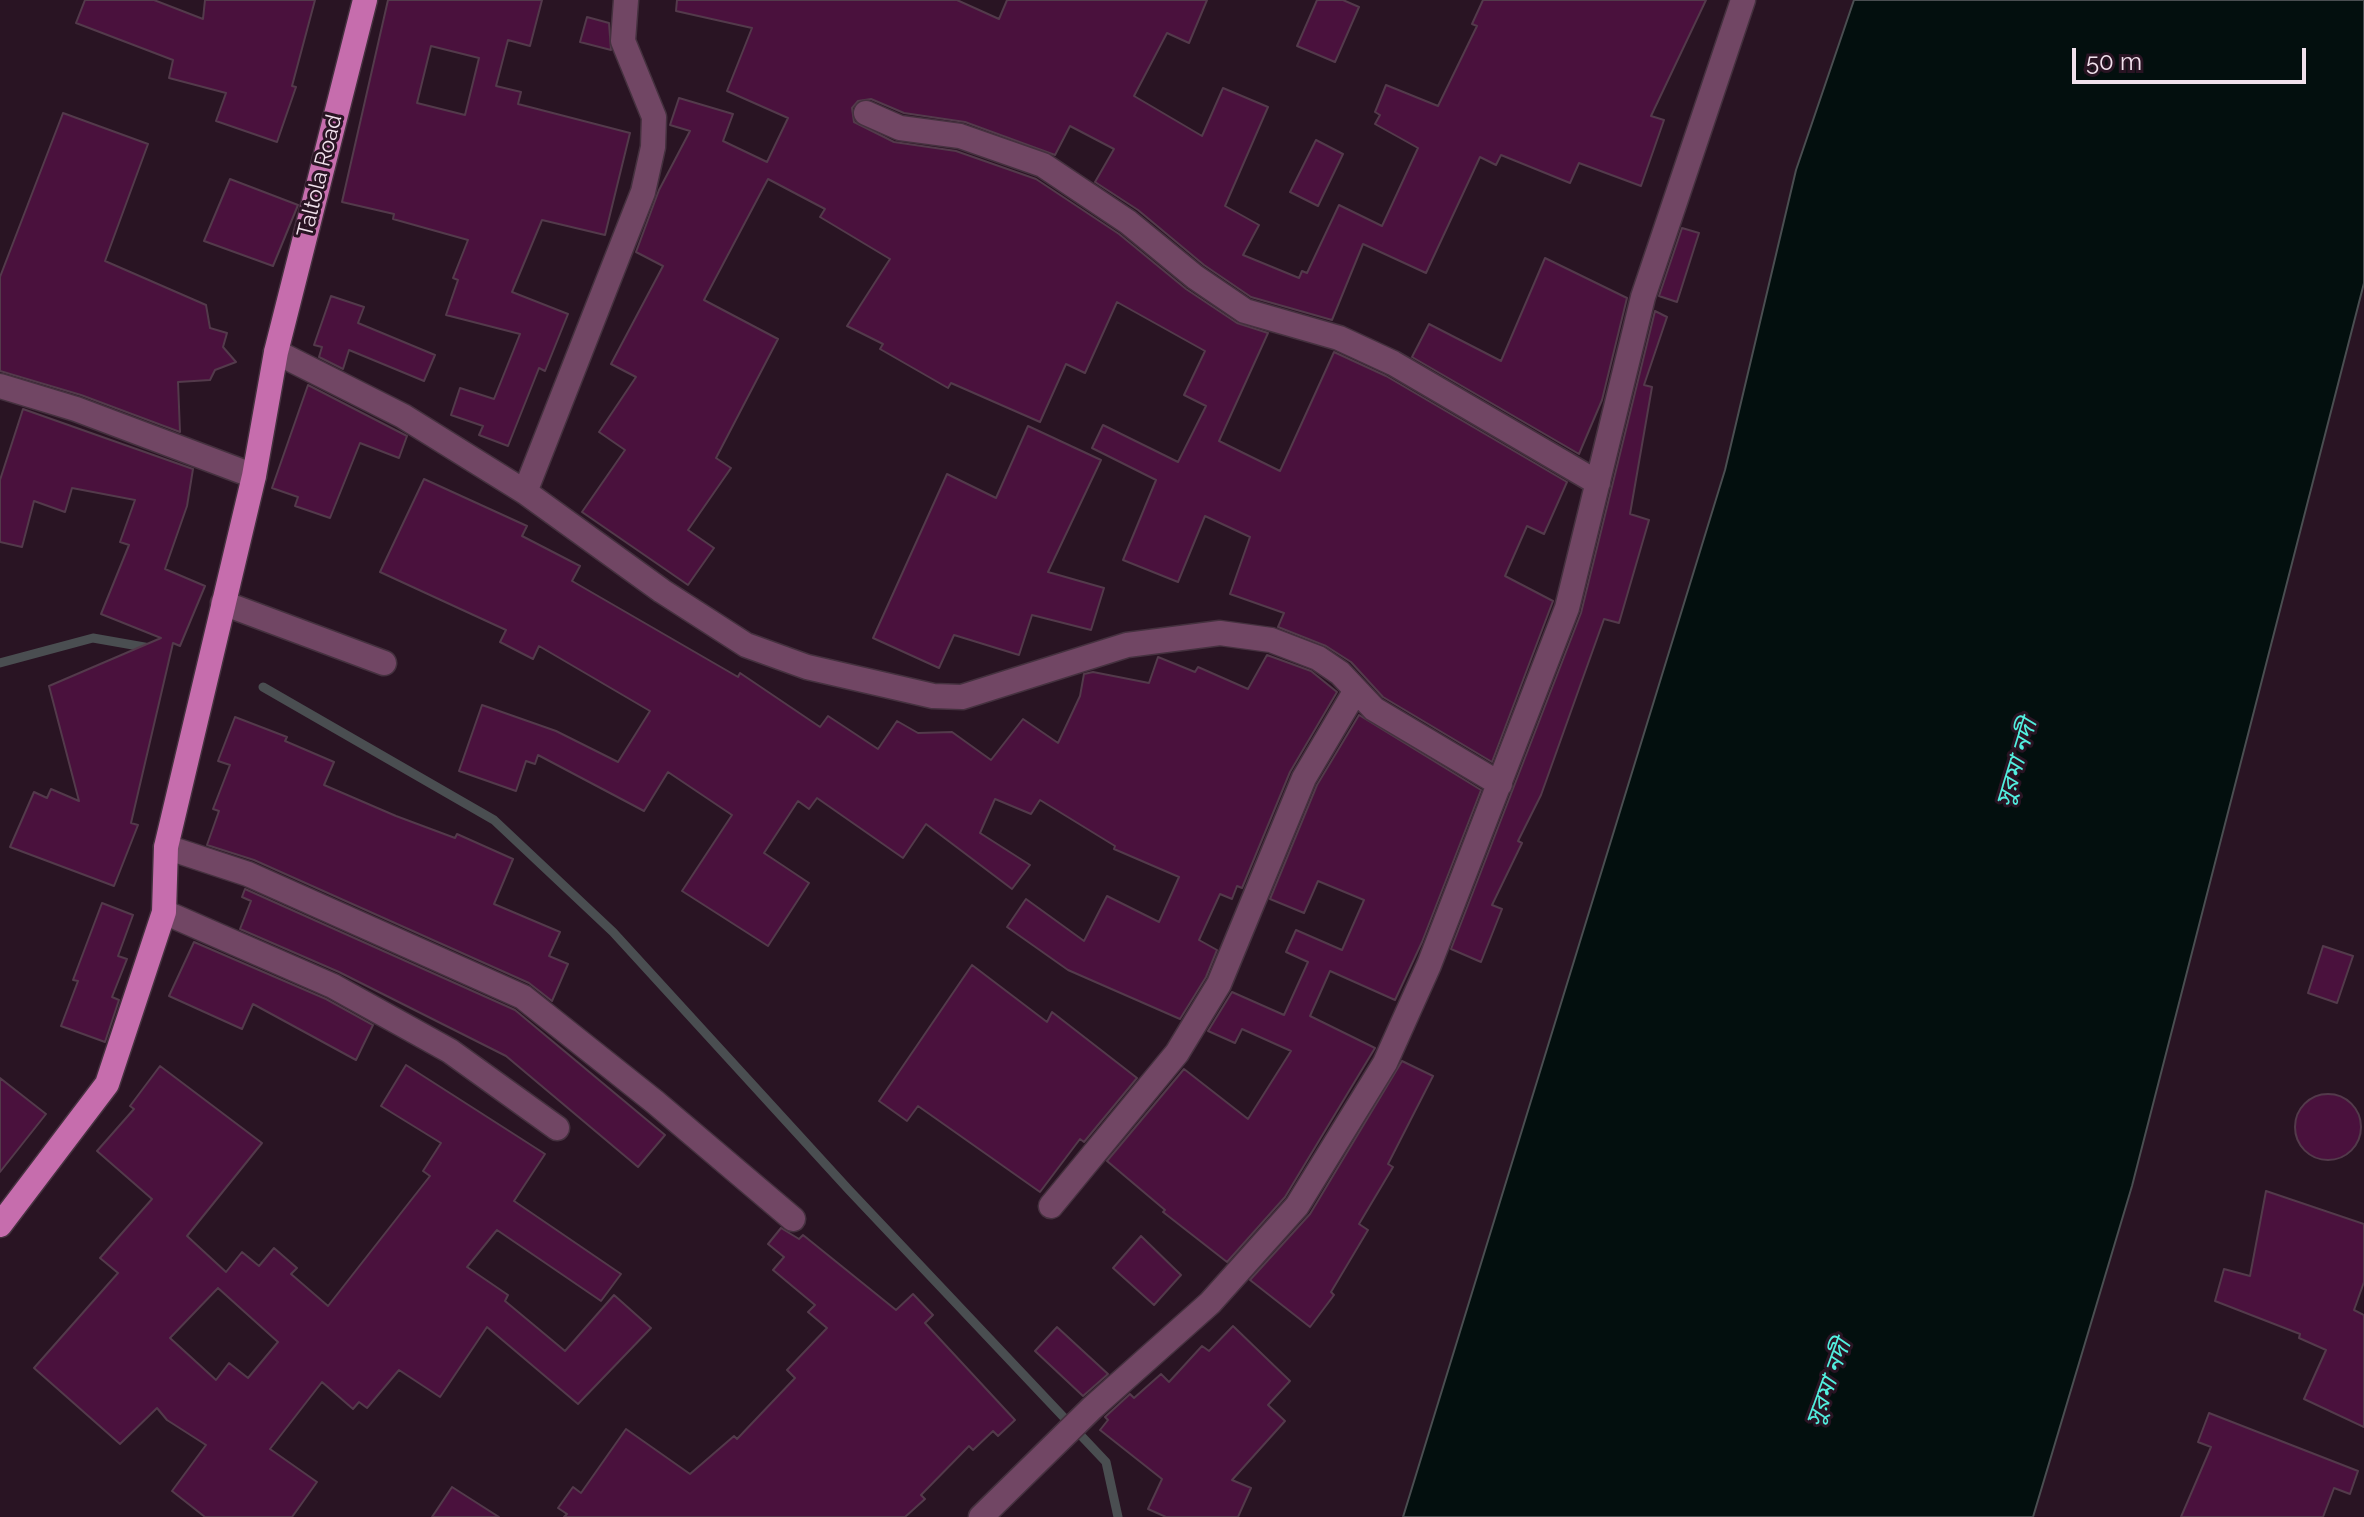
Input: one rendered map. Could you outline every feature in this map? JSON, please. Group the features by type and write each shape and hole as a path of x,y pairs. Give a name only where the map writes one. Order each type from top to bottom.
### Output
{"main road":[{"name":"Taltola Road","path":"0,1225 107,1084 164,912 166,847 254,476 276,352 365,0"}],"street":[{"path":"525,492 643,192 653,147 654,117 623,41 626,0"},
{"path":"981,1517 1092,1408 1210,1303 1297,1206 1385,1063 1425,976 1567,608 1643,297 1743,0"},
{"path":"866,113 900,128 960,136 1043,165 1128,222 1195,277 1245,311 1339,338 1393,363 1598,483"},
{"path":"276,352 403,416 525,492 662,591 746,645 807,667 933,696 962,697 1127,645 1220,633 1271,640 1318,658 1340,673 1374,709 1500,784"},
{"path":"0,386 76,409 254,476"},
{"path":"223,603 384,663"},
{"path":"1051,1206 1177,1053 1219,984 1304,778 1356,690"},
{"path":"166,847 248,874 523,997 655,1102 793,1219"},
{"path":"164,912 333,986 450,1051 557,1128"}],"water":[{"name":"সুরমা নদী","path":"1854,0 2364,0 2364,283 2132,1186 2033,1517 1403,1517 1725,470 1796,170"}],"building":[{"path":"85,0 154,0 203,19 205,0 315,0 292,86 296,87 277,142 216,121 226,93 169,78 173,60 76,23"},
{"path":"388,0 542,0 530,46 508,40 496,86 521,92 518,104 630,133 605,235 542,220 512,292 568,314 545,371 539,368 508,446 479,435 483,426 451,415 460,388 494,399 520,334 446,315 458,280 453,278 468,240 393,219 394,214 342,202","holes":["431,46 479,58 465,115 417,103"]},
{"path":"677,0 957,0 999,19 1007,0 1207,0 1189,43 1167,33 1134,96 1202,136 1223,88 1268,107 1225,206 1259,225 1243,255 1299,278 1302,271 1307,273 1339,205 1382,226 1418,148 1375,124 1380,115 1375,112 1386,85 1438,106 1477,26 1472,24 1483,0 1706,0 1651,116 1664,120 1641,186 1579,163 1570,183 1501,155 1496,165 1480,157 1426,273 1363,244 1332,320 1251,297 1204,265 1138,210 1095,182 1114,149 1070,126 1055,155 965,122 904,113 871,99 858,101 852,108 854,122 894,142 956,151 1036,179 1119,234 1186,289 1237,323 1268,333 1219,441 1280,471 1334,352 1386,376 1567,482 1544,534 1527,526 1505,576 1553,601 1492,762 1383,697 1351,662 1326,646 1278,627 1284,613 1230,594 1250,537 1205,516 1178,582 1123,560 1156,480 1092,448 1103,425 1178,462 1206,406 1184,395 1205,351 1117,302 1085,373 1066,364 1040,422 951,383 948,388 880,349 883,344 847,326 890,259 820,217 825,209 768,179 704,300 778,339 716,458 731,468 688,530 714,548 688,585 582,512 625,450 599,432 636,377 611,364 663,266 636,252 659,190 690,131 670,125 679,98 733,114 723,141 767,162 788,118 727,91 752,28 676,11"},
{"path":"1317,0 1343,0 1359,7 1335,62 1297,46"},
{"path":"587,17 609,23 611,50 580,42"},
{"path":"63,113 148,144 105,261 206,305 210,328 227,333 223,347 236,362 215,370 210,380 178,382 180,432 81,395 0,371 0,277"},
{"path":"1316,140 1343,154 1318,206 1290,192"},
{"path":"230,179 298,205 273,266 204,241"},
{"path":"1682,228 1699,233 1677,302 1659,296"},
{"path":"1545,258 1627,298 1602,400 1579,454 1412,357 1429,324 1501,361"},
{"path":"331,296 364,307 358,323 435,355 424,381 349,350 343,369 319,357 322,347 314,345"},
{"path":"1655,311 1667,317 1644,385 1652,387 1630,514 1649,520 1619,623 1604,619 1541,795 1492,905 1502,909 1481,962 1451,949 1581,613"},
{"path":"308,385 407,436 399,458 360,443 330,518 295,506 298,497 272,488"},
{"path":"23,409 193,469 187,506 165,569 205,586 180,646 173,643 131,823 138,825 114,886 10,847 34,792 47,798 51,789 79,801 49,686 161,638 101,614 129,545 120,542 135,500 72,488 65,512 34,501 22,547 0,542 0,480"},
{"path":"1028,426 1101,460 1048,572 1104,588 1091,630 1032,615 1019,655 954,635 939,668 873,638 947,474 996,498"},
{"path":"424,479 527,526 522,536 580,566 572,581 738,677 740,673 820,727 828,716 878,749 897,721 918,733 952,732 991,760 1023,719 1058,743 1080,696 1084,674 1093,672 1149,683 1158,657 1195,672 1198,667 1248,689 1267,655 1311,671 1337,692 1290,772 1242,888 1237,886 1232,899 1220,894 1199,940 1217,950 1206,977 1180,1019 1068,970 1007,927 1026,899 1084,941 1107,896 1159,922 1179,877 1114,849 1115,846 1040,800 1031,814 995,799 980,833 1030,865 1012,889 926,824 903,858 817,798 809,809 798,801 764,853 809,883 768,946 682,891 732,815 668,772 644,811 538,755 535,764 526,761 516,791 459,771 482,705 556,731 618,762 650,711 539,646 533,659 500,642 506,630 380,572"},
{"path":"1359,715 1481,790 1422,942 1395,1000 1330,971 1310,1016 1375,1048 1285,1197 1227,1262 1163,1212 1165,1210 1107,1161 1184,1069 1248,1119 1291,1051 1242,1029 1235,1043 1208,1031 1232,992 1284,1015 1308,962 1286,952 1296,930 1342,950 1364,900 1318,881 1304,913 1270,899 1317,785"},
{"path":"235,717 287,737 285,741 334,762 324,785 455,838 457,834 513,859 494,904 560,932 549,956 568,964 552,1001 529,983 254,860 207,845 219,811 213,809 230,765 218,761"},
{"path":"245,889 515,1010 665,1135 638,1167 506,1056 339,972 240,929 251,901 242,897"},
{"path":"102,903 133,915 118,956 127,959 112,997 119,1000 105,1042 61,1026 78,981 73,980"},
{"path":"194,942 326,999 373,1025 356,1060 253,1004 242,1029 169,996"},
{"path":"2323,946 2353,956 2337,1003 2308,993"},
{"path":"972,965 1047,1022 1052,1012 1137,1078 1084,1142 1080,1139 1040,1192 918,1106 907,1121 879,1101"},
{"path":"1402,1061 1433,1076 1388,1164 1393,1167 1359,1224 1368,1230 1331,1292 1334,1295 1310,1327 1250,1280 1310,1214"},
{"path":"406,1065 545,1154 514,1201 621,1274 601,1301 497,1230 467,1267 508,1295 505,1301 565,1351 614,1295 651,1328 578,1404 487,1327 440,1397 399,1370 367,1408 359,1402 353,1409 322,1382 270,1449 317,1482 292,1517 205,1517 172,1491 206,1445 167,1420 157,1408 120,1444 34,1368 118,1273 100,1258 152,1199 97,1151 134,1109 130,1106 160,1066 262,1143 187,1236 226,1272 242,1252 259,1266 274,1248 297,1268 291,1274 328,1306 430,1176 423,1171 441,1143 381,1106","holes":["218,1288 278,1342 248,1378 229,1363 216,1380 170,1338"]},
{"path":"0,1078 46,1114 0,1172"},
{"path":"2321,1094 2335,1094 2347,1099 2356,1108 2361,1127 2359,1140 2352,1151 2335,1160 2321,1160 2309,1155 2300,1146 2295,1134 2295,1120 2300,1108 2309,1099"},
{"path":"2266,1191 2364,1224 2364,1282 2354,1310 2364,1315 2364,1427 2304,1399 2326,1350 2299,1338 2300,1334 2215,1301 2224,1269 2250,1276"},
{"path":"781,1228 799,1239 803,1235 896,1310 913,1294 933,1315 925,1323 1015,1420 998,1436 993,1431 973,1450 969,1446 921,1495 925,1499 905,1517 564,1517 567,1514 558,1508 573,1487 581,1493 626,1429 690,1474 734,1436 737,1439 795,1378 787,1370 827,1328 808,1312 815,1305 773,1270 784,1257 768,1244"},
{"path":"1141,1236 1181,1275 1154,1305 1113,1268"},
{"path":"1233,1326 1290,1381 1268,1405 1285,1421 1232,1480 1251,1488 1238,1517 1166,1517 1148,1509 1162,1479 1100,1430 1108,1420 1105,1417 1130,1394 1134,1398 1161,1374 1169,1382 1202,1346 1209,1351"},
{"path":"1057,1327 1108,1374 1083,1396 1035,1351"},
{"path":"2209,1413 2358,1471 2350,1494 2334,1488 2323,1517 2181,1517 2211,1447 2198,1442"},
{"path":"452,1487 499,1517 432,1517"}],"waterway":[{"path":"0,663 93,638 150,648"},
{"path":"263,687 494,820 613,932 849,1190 1106,1462 1118,1517"}]}
